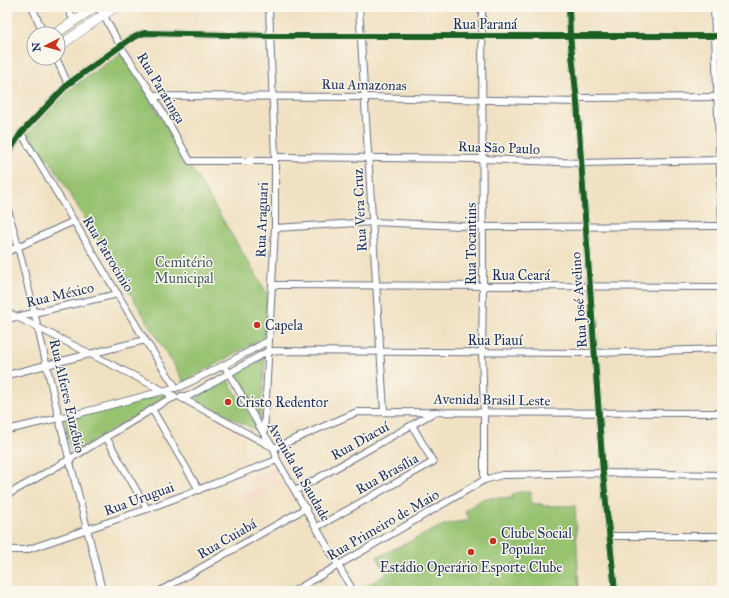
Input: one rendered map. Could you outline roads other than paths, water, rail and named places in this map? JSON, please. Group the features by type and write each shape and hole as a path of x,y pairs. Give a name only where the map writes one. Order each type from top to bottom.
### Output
{"street":[{"path":"32,7 40,26"},
{"path":"67,7 74,21"},
{"path":"66,26 95,7"},
{"path":"66,40 101,11 115,7"},
{"name":"Rua Araguari","path":"264,434 275,228 274,97 269,7"},
{"name":"Rua Vera Cruz","path":"359,7 366,97 384,411"},
{"name":"Rua Tocantins","path":"482,7 484,287 482,352 484,480"},
{"name":"Rua José Avelino","path":"569,7 570,35 582,163 589,287 603,473 615,591"},
{"path":"275,228 373,222 483,227 722,225 719,97 714,7"},
{"name":"Rua Paratinga","path":"101,11 121,46 152,94 190,161"},
{"name":"Rua Paraná","path":"7,155 21,133 68,84 121,46 135,37 145,33 270,36 722,36"},
{"path":"60,66 68,84"},
{"name":"Rua Amazonas","path":"152,94 158,96 577,100 719,97"},
{"name":"Rua Patrocinio","path":"21,133 145,340 177,388"},
{"name":"Rua São Paulo","path":"190,161 369,158 483,159 582,163 720,160"},
{"name":"Rua Alferes Euzébio","path":"7,206 102,591"},
{"path":"7,252 74,221"},
{"name":"Rua Ceará","path":"272,285 722,287"},
{"name":"Rua México","path":"7,319 118,294"},
{"path":"722,306 722,355"},
{"path":"7,312 162,391 178,397 274,448"},
{"path":"7,375 145,340"},
{"path":"7,430 177,388 268,341"},
{"name":"Rua Piauí","path":"268,351 594,353 722,349"},
{"path":"8,493 70,459 152,409 178,397 189,396 268,351"},
{"name":"Avenida da Saudade","path":"224,365 264,434 274,448 277,460 354,591"},
{"path":"177,388 173,391 178,397"},
{"path":"177,388 183,391 178,397"},
{"path":"152,409 199,490"},
{"name":"Avenida Brasil Leste","path":"274,448 357,412 720,413"},
{"name":"Rua Diacuí","path":"295,491 435,412"},
{"name":"Rua Brasília","path":"317,527 433,462 412,425"},
{"path":"106,437 147,509"},
{"name":"Rua Uruguai","path":"7,547 13,550 26,550 147,509 277,460"},
{"name":"Rua Primeiro de Maio","path":"294,591 484,480 502,475 603,473 722,475"},
{"name":"Rua Cuiabá","path":"160,591 306,508"},
{"path":"610,536 722,536"}],"place":[{"name":"Capela","path":"257,325"},
{"name":"Cristo Redentor","path":"228,402"},
{"name":"Clube Social Popular","path":"493,541"},
{"name":"Estádio Operário Esporte Clube","path":"471,552"}],"park label":[{"name":"Cemitério Municipal","path":"184,270"}]}
